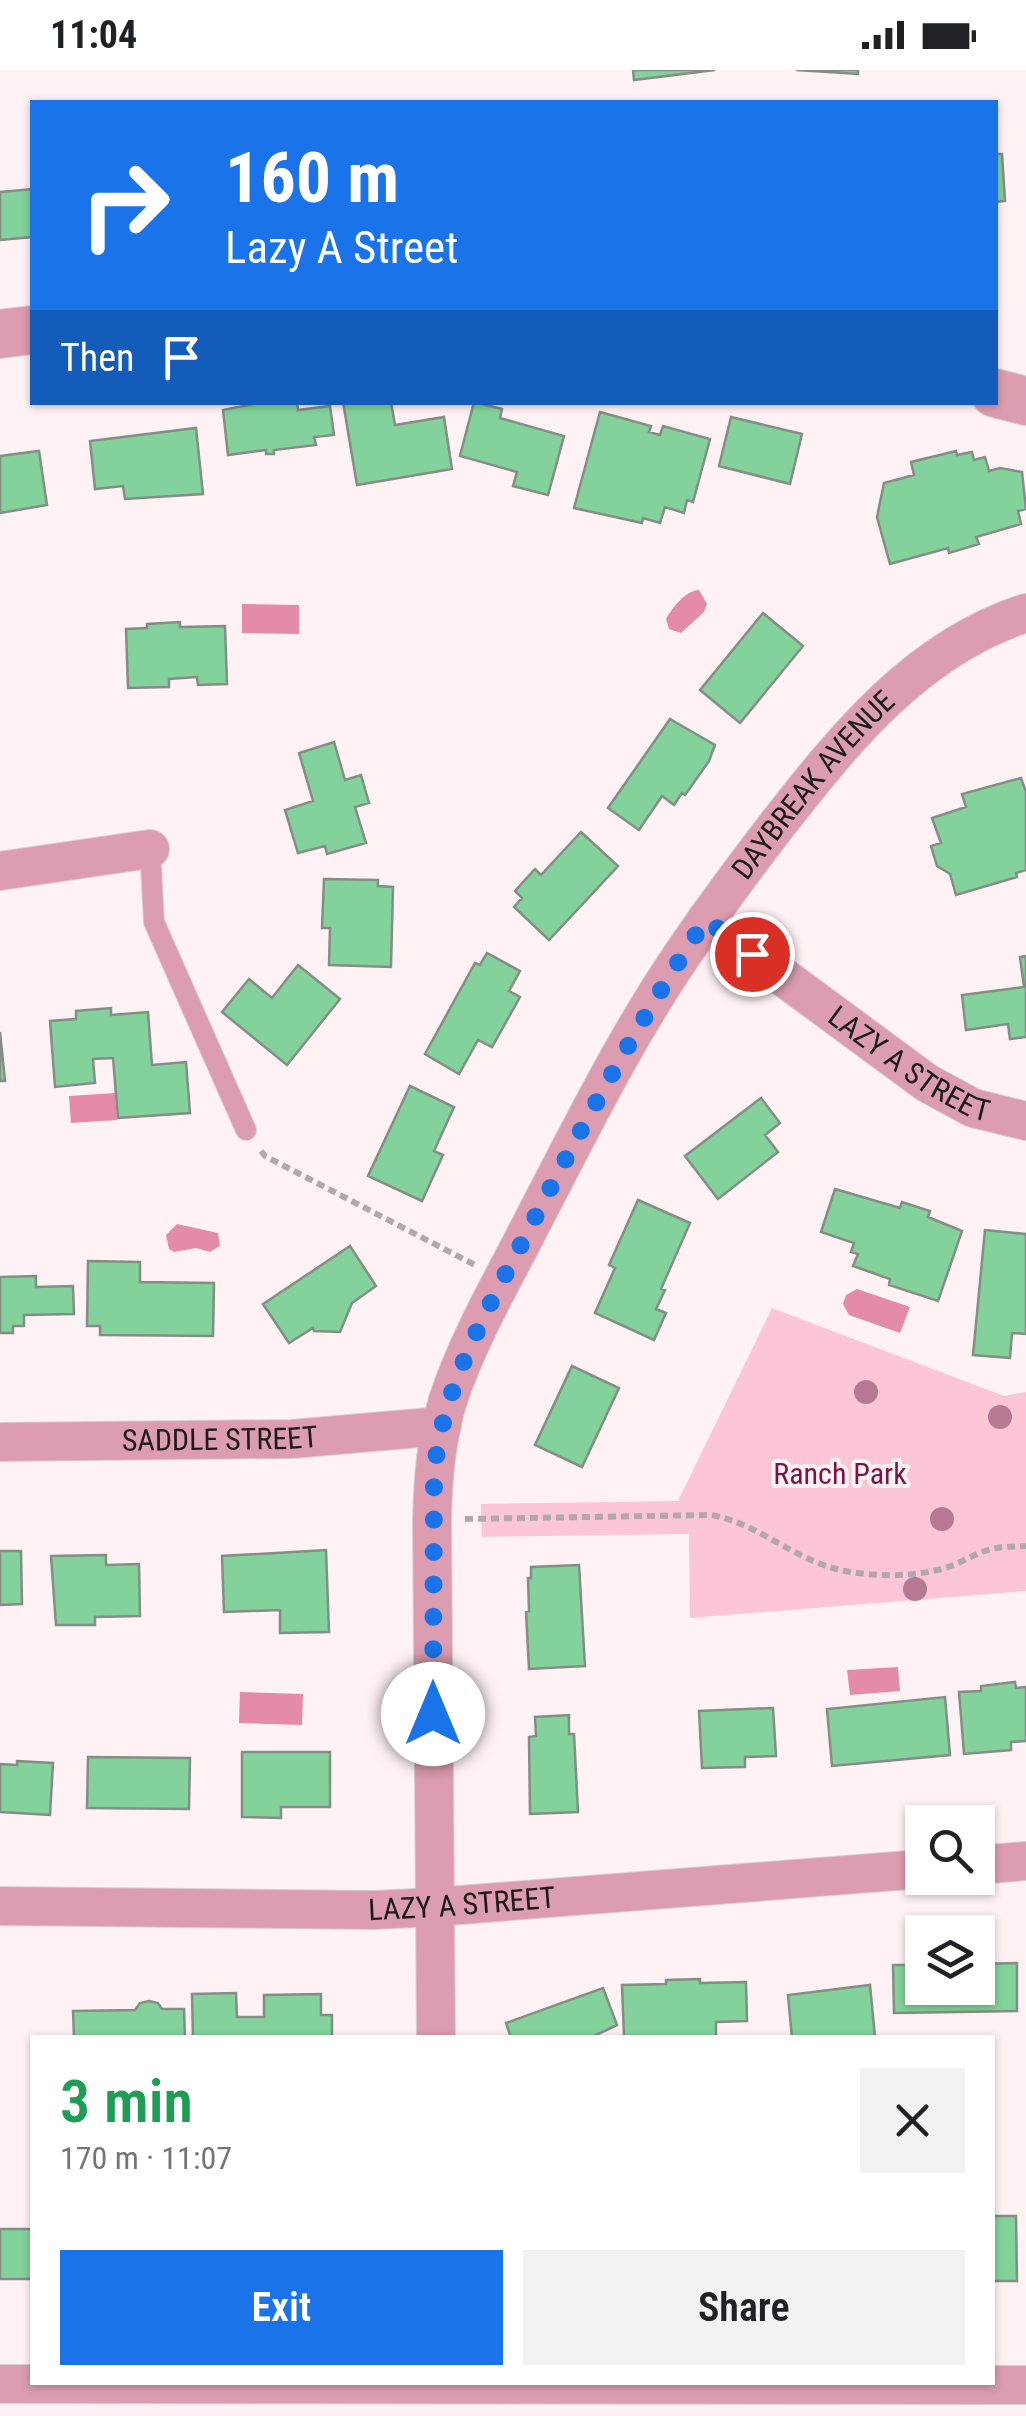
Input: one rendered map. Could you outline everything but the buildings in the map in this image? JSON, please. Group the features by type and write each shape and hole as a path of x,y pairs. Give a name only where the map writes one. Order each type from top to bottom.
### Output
{"street":[{"path":"0,334 30,330"},
{"path":"998,394 1026,401"},
{"name":"DAYBREAK AVENUE","path":"436,2035 432,1520 436,1451 457,1377 503,1280 612,1073 661,987 706,920 844,741 896,689 966,638 1026,613"},
{"path":"0,871 150,849"},
{"name":"LAZY A STREET","path":"706,920 928,1083 973,1108 1026,1121"},
{"name":"SADDLE STREET","path":"0,1442 292,1439 442,1426"},
{"path":"995,1864 1026,1861"},
{"name":"LAZY A STREET","path":"0,1906 374,1910 905,1871"},
{"path":"0,2384 30,2384"},
{"path":"441,2416 442,2385"},
{"path":"995,2385 1026,2385"}],"lane":[{"path":"150,849 154,922 246,1130"}],"path":[{"path":"246,1130 265,1156 503,1280"},
{"path":"432,1520 710,1515 739,1522 812,1562 845,1571 884,1574 948,1568 983,1551 1026,1546"}],"green space":[{"name":"Ranch Park","path":"772,1308 1004,1396 1026,1392 1026,1591 690,1618 689,1534 482,1537 481,1504 678,1501"}],"shaded area":[{"path":"699,590 707,604 704,612 681,633 669,629 666,619 672,610 684,596"},
{"path":"242,604 299,605 299,634 242,633"},
{"path":"115,1093 117,1120 71,1123 69,1096"},
{"path":"177,1224 218,1233 220,1246 210,1252 196,1248 174,1252 169,1249 166,1235"},
{"path":"857,1289 910,1307 900,1333 849,1315 843,1304 846,1295"},
{"path":"898,1667 900,1691 850,1695 847,1670"},
{"path":"240,1692 303,1694 302,1725 239,1723"}],"route":[{"path":"433,1714 434,1476 436,1451 457,1377 567,1155 661,987 703,924 706,920 752,954"}]}
